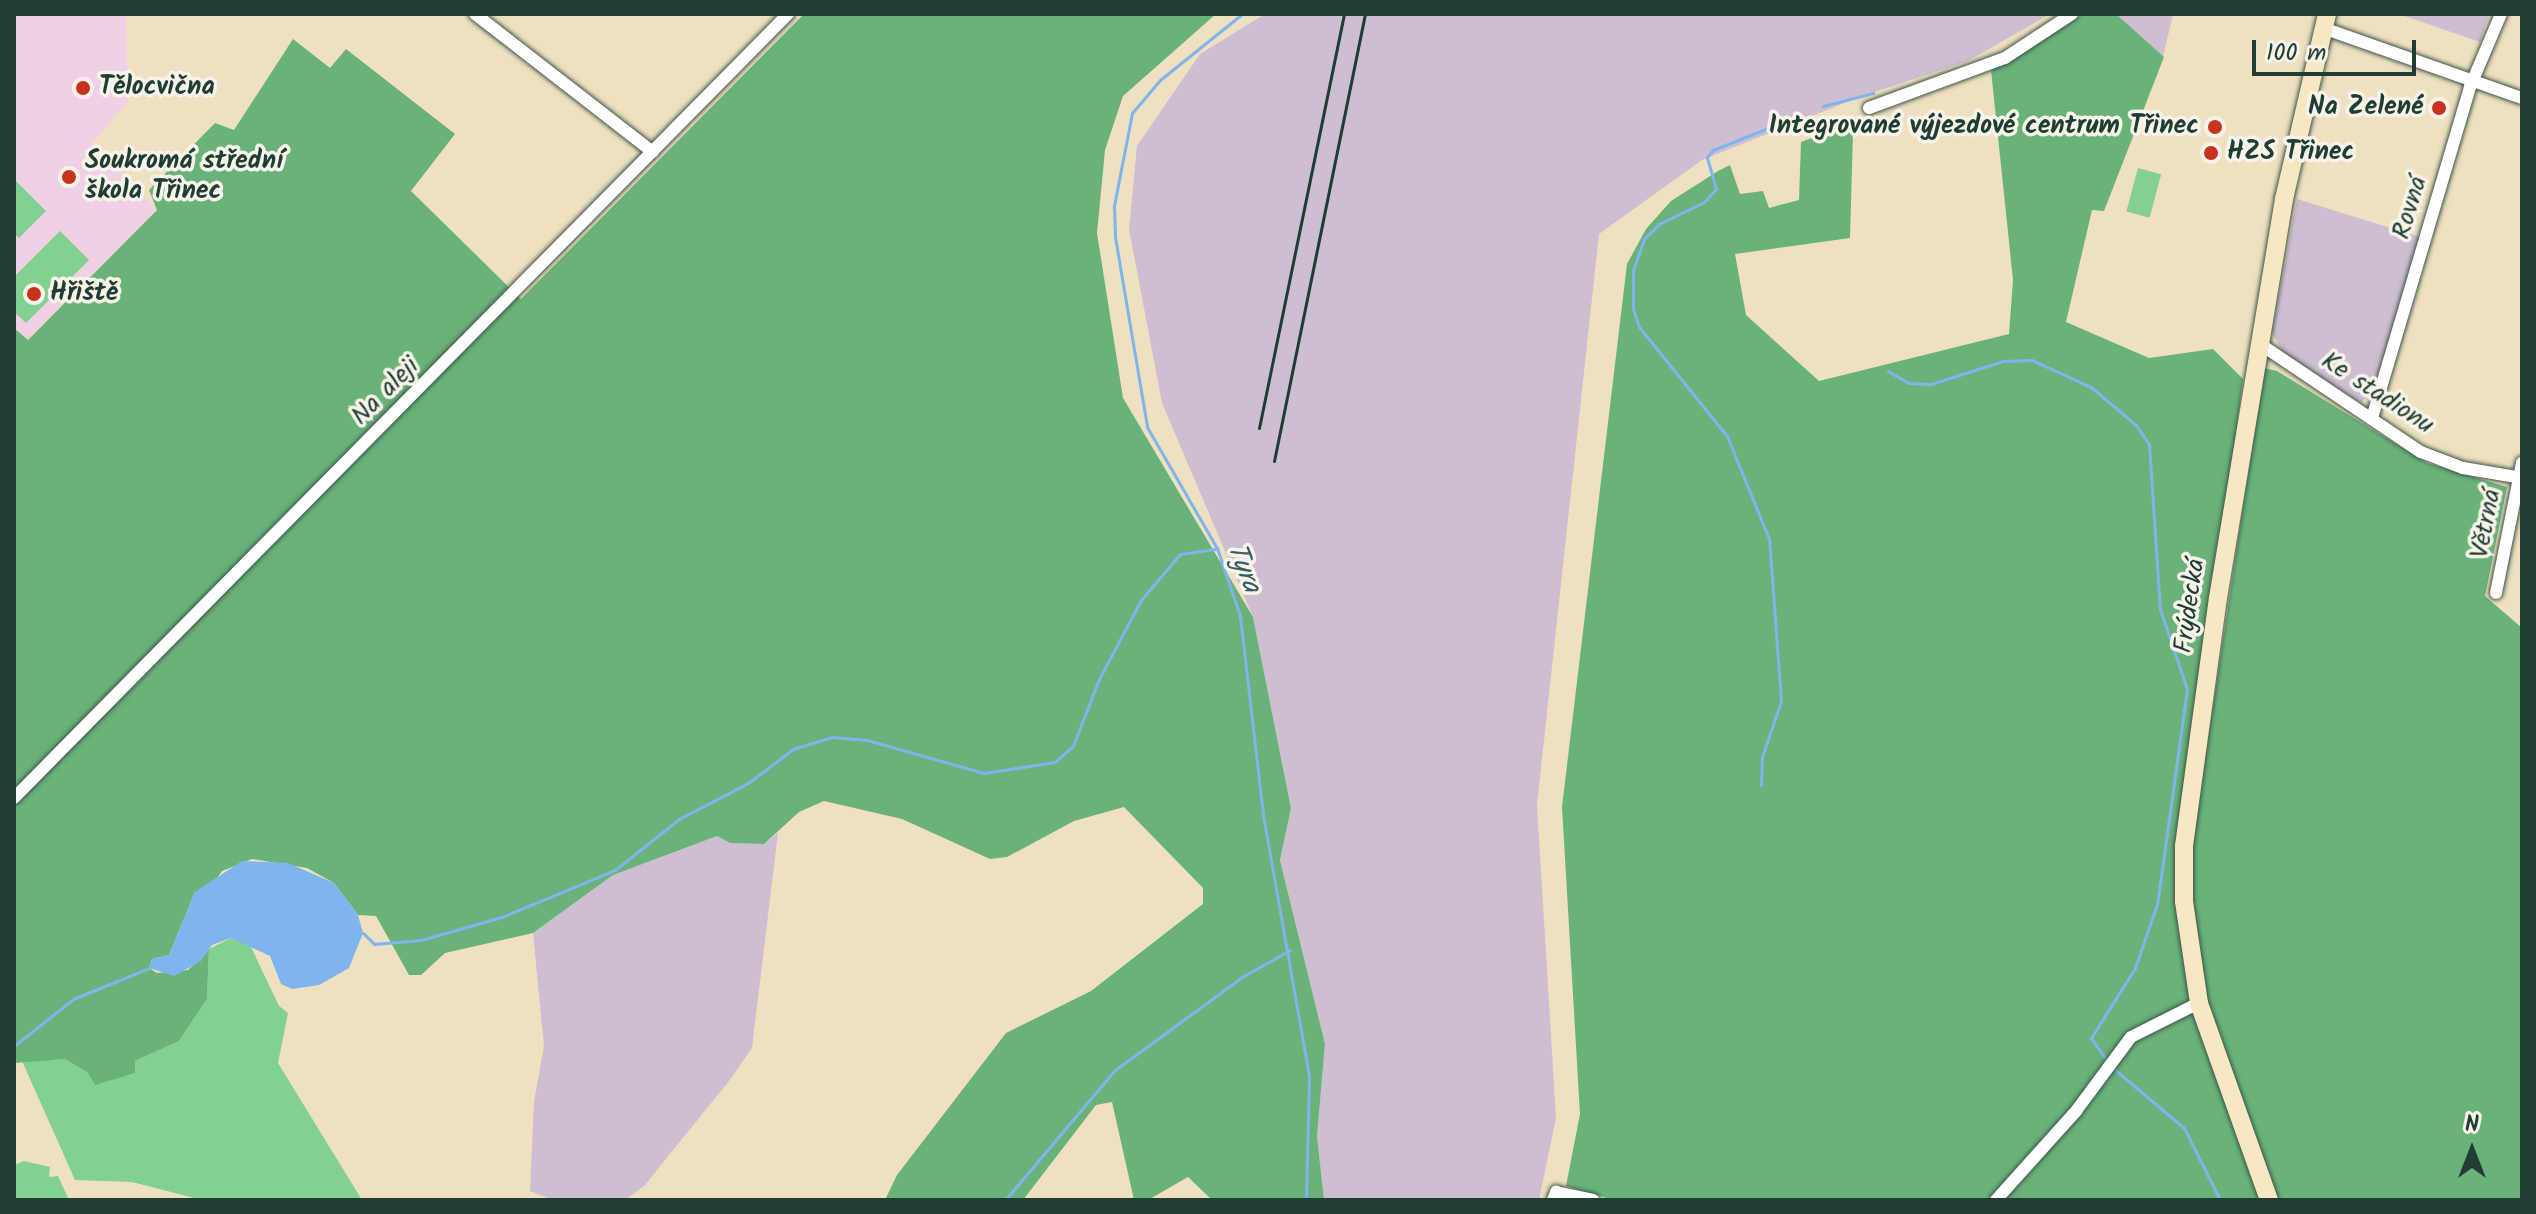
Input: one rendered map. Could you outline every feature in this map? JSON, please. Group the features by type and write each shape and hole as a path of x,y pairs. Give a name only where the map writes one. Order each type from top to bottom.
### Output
{"main road":[{"name":"Frýdecká","path":"2269,1200 2199,1003 2184,901 2184,846 2284,199 2325,21"}],"street":[{"path":"475,14 653,152"},
{"name":"Na aleji","path":"14,798 788,14"},
{"path":"1869,108 2005,58 2072,14"},
{"name":"Rovná","path":"2372,418 2473,83 2501,14"},
{"path":"2325,21 2473,83 2522,98"},
{"name":"Ke stadionu","path":"2260,344 2421,452 2463,468 2520,478"},
{"name":"Větrná","path":"2496,593 2522,463"},
{"path":"1996,1200 2076,1111 2131,1037 2199,1003"},
{"path":"1553,1200 1556,1192 1593,1200"}],"shaded area":[{"name":"Soukromá střední škola Třinec","path":"126,14 128,102 91,144 157,209 27,340 14,328 14,16"},
{"path":"1265,14 2050,14 1966,62 1862,96 1702,160 1599,234 1537,805 1556,1118 1539,1200 1324,1200 1317,1136 1325,1044 1280,859 1291,808 1253,617 1162,403 1129,229 1137,146 1200,54"},
{"path":"2103,14 2173,14 2163,57"},
{"path":"2399,14 2489,14 2480,42"},
{"path":"2297,199 2420,237 2375,388 2361,403 2284,354 2272,333"},
{"path":"778,833 752,1048 644,1186 628,1198 553,1200 530,1191 534,1102 544,1046 533,933 613,875 717,836 730,843 764,844"}],"green space":[{"path":"804,14 1216,14 1123,96 1105,150 1097,233 1123,398 1253,617 1291,808 1280,860 1325,1044 1317,1136 1324,1200 1212,1200 1188,1177 1148,1200 1134,1200 1112,1102 1096,1105 1023,1200 885,1200 897,1175 1006,1033 1091,991 1203,904 1203,888 1124,807 1074,821 1007,857 990,859 902,819 824,801 799,812 764,844 730,843 717,836 613,875 533,933 445,953 421,975 409,975 376,916 358,915 334,883 307,868 252,859 222,871 212,885 195,892 169,955 152,959 149,968 157,973 188,970 209,949 207,999 179,1041 135,1061 135,1073 95,1085 88,1073 65,1059 14,1063 14,328 28,340 157,210 149,190 215,123 234,130 293,39 330,68 346,49 455,134 411,191 521,299"},
{"path":"2083,14 2116,14 2164,57 2104,211 2092,210 2066,322 2149,358 2213,349 2243,379 2176,901 2191,1005 2260,1200 1613,1200 1566,1186 1580,1114 1562,807 1627,264 1646,229 1671,201 1718,171 1730,165 1740,194 1763,191 1769,208 1799,200 1801,142 1830,131 1853,132 1850,238 1735,254 1746,315 1819,381 2009,334 2013,280 1991,70"},
{"path":"2138,168 2161,174 2150,218 2126,211"},
{"path":"14,179 46,211 19,238 14,234"},
{"name":"Hřiště","path":"60,231 89,260 26,323 14,312 14,277"},
{"path":"2264,368 2277,371 2427,463 2507,487 2485,596 2522,628 2522,1200 2278,1200 2207,1001 2192,900 2192,846"},
{"path":"231,938 250,945 279,1006 288,1013 278,1063 362,1200 202,1200 132,1182 75,1180 22,1061 65,1059 88,1073 135,1073 135,1061 179,1041 207,999 209,949"},
{"path":"24,1161 50,1167 49,1177 58,1176 69,1200 14,1200 14,1165"}],"water":[{"path":"242,861 288,863 334,883 358,915 363,933 349,968 319,985 292,989 281,984 270,956 231,938 212,945 201,961 174,976 149,968 152,959 169,955 195,892"}],"waterway":[{"name":"Tyra","path":"1242,14 1160,80 1132,113 1114,206 1115,237 1147,427 1217,548 1240,616 1263,815 1309,1076 1306,1200"},
{"path":"1823,106 1873,93"},
{"path":"1761,785 1762,757 1781,701 1769,539 1727,436 1639,327 1633,309 1633,270 1644,239 1659,224 1704,202 1716,189 1707,157 1713,150 1798,116"},
{"path":"1888,371 1909,383 1931,384 2003,361 2032,360 2091,387 2136,425 2149,444 2160,609 2187,689 2157,904 2135,968 2091,1038 2109,1064"},
{"path":"363,933 374,944 421,940 502,917 615,870 679,819 748,783 793,749 832,737 867,740 984,773 1055,762 1073,746 1099,679 1141,600 1180,554 1216,549"},
{"path":"1005,1200 1115,1070 1242,977 1290,950"},
{"path":"14,1046 73,999 149,968"},
{"path":"2114,1069 2184,1128 2220,1200"}],"railway":[{"path":"1259,428 1344,14"},
{"path":"1274,461 1365,14"}],"place":[{"name":"Tělocvična","path":"83,88"},
{"name":"Na Zelené","path":"2439,108"},
{"name":"Integrované výjezdové centrum Třinec","path":"2215,127"},
{"name":"HZS Třinec","path":"2211,153"},
{"name":"Soukromá střední škola Třinec","path":"69,177"},
{"name":"Hřiště","path":"34,294"}]}
